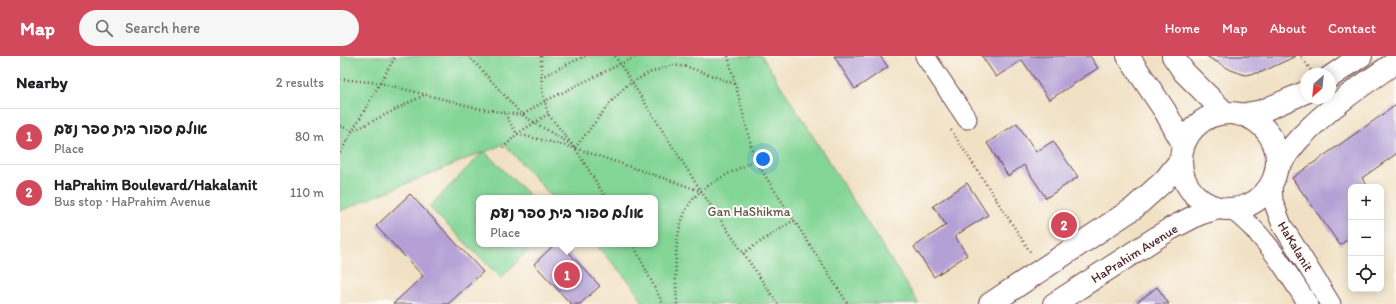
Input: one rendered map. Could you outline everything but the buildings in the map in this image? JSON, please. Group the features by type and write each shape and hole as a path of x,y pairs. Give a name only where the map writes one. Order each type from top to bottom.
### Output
{"street":[{"path":"925,56 967,119"},
{"path":"1128,56 1165,111 1182,153 1182,174 1188,186 1196,196 1206,204 1225,208 1244,207 1255,201 1264,193 1299,138 1356,88 1396,62"},
{"path":"1173,56 1184,72 1232,114 1253,120 1264,130 1272,141 1276,155 1274,176"},
{"path":"1336,73 1361,56"},
{"path":"990,304 1134,208 1164,181 1182,153 1190,132 1199,123 1211,116 1262,111 1300,95"},
{"name":"HaKalanit","path":"1274,176 1273,201 1282,225 1332,304"},
{"name":"HaKalanit","path":"1225,208 1253,226 1271,248 1308,304"},
{"name":"HaPrahim Avenue","path":"1054,304 1170,229 1199,214 1225,208"}],"path":[{"path":"340,153 396,56"},
{"path":"469,56 522,115 575,148"},
{"path":"541,56 541,77 548,114 575,148 604,195"},
{"path":"541,77 585,56"},
{"path":"615,56 701,191 778,304"},
{"path":"340,79 380,83 481,109 505,114 522,115 545,101 637,56"},
{"path":"728,56 755,160 848,304"},
{"path":"1301,56 1309,68"},
{"path":"575,148 610,103 626,86 650,73 672,65 688,67 735,84"},
{"path":"340,126 353,131 427,94"},
{"path":"505,114 517,134 575,148 701,191"},
{"path":"503,148 517,134 548,114"},
{"path":"967,119 950,129 1019,236"},
{"path":"677,304 675,274 677,248 681,226 687,206 701,191 755,160"},
{"path":"743,253 794,220"},
{"path":"635,247 664,304"}],"green space":[{"name":"Gan HaShikma","path":"340,56 762,56 919,304 644,304 633,286 598,247 658,247 658,195 550,195 504,144 485,152 529,195 476,195 476,247 531,247 501,278 429,207 483,152 340,211"}],"place":[{"name":"HaPrahim Boulevard/Hakalanit","path":"1064,225"},
{"name":"אולם ספור בית ספר נעם","path":"567,275"}]}
